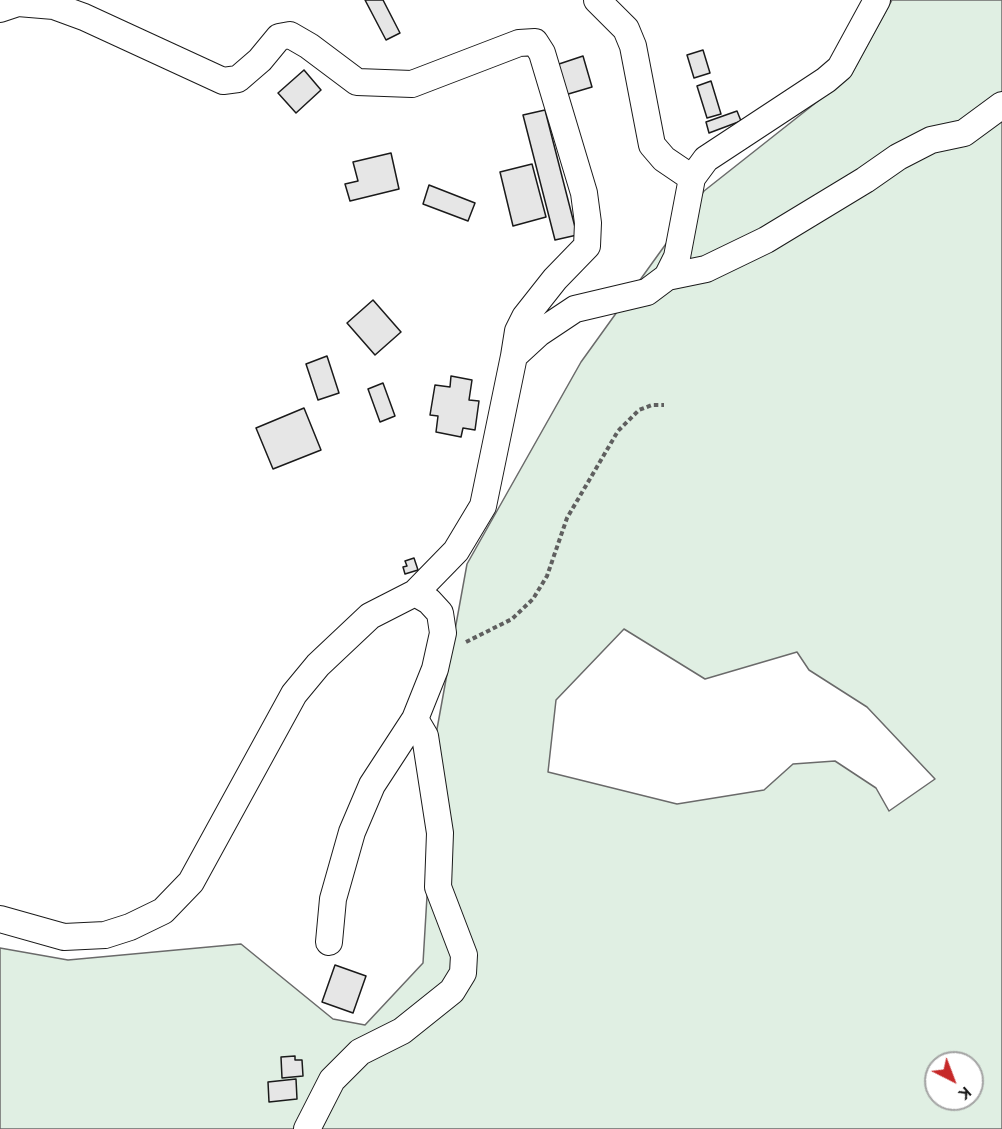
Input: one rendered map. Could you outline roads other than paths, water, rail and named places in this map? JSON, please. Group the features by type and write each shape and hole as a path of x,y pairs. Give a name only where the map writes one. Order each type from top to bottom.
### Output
{"street":[{"path":"597,0 626,29 633,46 652,145 663,159 692,178"},
{"path":"514,357 539,333 575,309 647,292 667,276 677,257 692,178 706,159 826,80 840,68 854,47 877,0"},
{"path":"0,9 18,3 54,6 84,17 223,81 238,79 260,60 279,37 290,35 309,46 357,82 412,84 519,43 535,42 542,53 584,193 588,223 587,246 555,279 525,317 518,331 483,506 456,552 415,593 370,616 318,665 294,694 227,814 212,848 191,882 163,911 105,935 64,937 0,919"},
{"path":"667,276 706,269 766,240 865,180 898,157 931,140 964,133 1002,105"},
{"path":"329,942 333,899 352,832 372,784 415,719 438,655 443,633 440,614 429,601 415,593"},
{"path":"307,1129 332,1080 360,1052 402,1031 452,991 463,973 464,955 438,886 440,833 425,736 415,719"}]}
